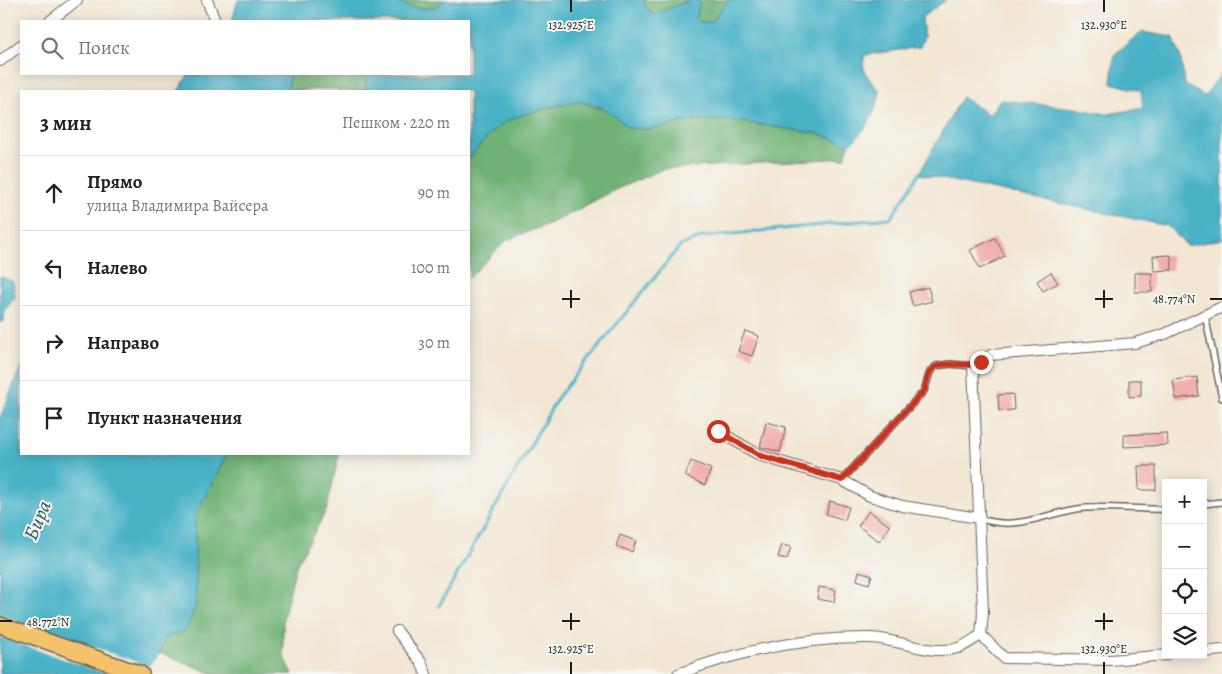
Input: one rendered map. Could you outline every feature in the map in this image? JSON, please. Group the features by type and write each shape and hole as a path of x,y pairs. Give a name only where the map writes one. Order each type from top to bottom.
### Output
{"main road":[{"path":"0,625 141,674"}],"street":[{"path":"51,20 77,0"},
{"path":"207,0 215,20"},
{"path":"0,62 20,45"},
{"path":"981,635 983,613 973,366 991,355 1135,343 1165,334 1222,307"},
{"path":"718,431 761,456 842,480 870,496 902,506 979,518"},
{"path":"397,631 421,662 426,674"},
{"path":"981,635 1004,658 1111,660 1162,655"},
{"path":"678,674 710,662 803,641 873,638 920,648 940,649 958,648 981,635"},
{"path":"1207,652 1222,650"}],"lane":[{"path":"1205,315 1222,398"},
{"path":"842,480 924,391 930,372 936,366 950,364 973,366"},
{"path":"1207,504 1222,502"},
{"path":"979,518 994,524 1039,520 1083,508 1162,509"}],"green space":[{"path":"393,0 444,0 434,8 406,7"},
{"path":"644,0 688,0 668,11 652,14 645,6"},
{"path":"697,0 729,0 711,22 700,22 696,18 700,3"},
{"path":"290,75 366,75 366,90 288,90"},
{"path":"581,102 611,112 628,128 650,129 694,120 728,120 817,133 849,145 845,158 663,169 617,189 556,221 507,240 470,277 470,158 498,127 520,116"},
{"path":"226,455 339,455 327,509 296,566 283,619 283,653 293,674 214,674 159,653 166,638 186,630 196,606 195,517"}],"water":[{"path":"238,0 393,0 412,7 426,8 439,5 444,0 644,0 645,6 652,14 691,0 697,0 700,3 696,18 700,22 711,22 729,0 946,0 922,17 924,37 920,47 865,55 865,70 869,79 880,91 870,121 849,145 817,133 728,120 694,120 650,129 628,128 618,119 595,105 575,102 544,108 507,121 491,134 470,158 470,90 366,90 366,75 470,75 470,20 232,20"},
{"path":"1141,32 1173,37 1180,55 1185,85 1205,96 1222,72 1222,239 1187,246 1168,226 919,174 962,97 989,115 1000,100 1074,108 1108,114 1143,108 1141,91 1111,83 1114,55"},
{"path":"188,75 290,75 288,90 179,90"},
{"path":"0,276 13,282 15,297 5,310 4,321 0,323"},
{"name":"Бира","path":"20,368 20,455 226,455 195,517 196,606 186,630 166,638 159,653 143,674 0,674 0,418"}],"pier":[{"path":"0,615 151,667 146,674 107,674 0,637"}],"building":[{"path":"995,238 1005,256 980,269 970,250"},
{"path":"1171,255 1172,270 1154,271 1153,256"},
{"path":"1051,272 1058,283 1043,291 1037,281"},
{"path":"1135,273 1152,273 1152,292 1135,292"},
{"path":"928,287 932,301 913,306 909,292"},
{"path":"745,331 759,336 752,356 738,351"},
{"path":"1197,377 1199,396 1176,399 1173,380"},
{"path":"1129,380 1141,380 1141,396 1129,397"},
{"path":"1013,394 1014,410 999,411 998,395"},
{"path":"766,422 786,427 780,452 760,447"},
{"path":"1167,433 1168,445 1124,447 1124,435"},
{"path":"691,461 711,469 705,485 685,476"},
{"path":"1138,466 1156,466 1156,490 1139,490"},
{"path":"830,501 849,507 845,520 826,514"},
{"path":"869,511 890,526 879,541 858,526"},
{"path":"620,535 636,541 632,552 616,546"},
{"path":"782,545 791,547 787,559 778,557"},
{"path":"859,571 872,575 869,584 857,580"},
{"path":"819,587 836,590 834,602 817,599"}],"waterway":[{"path":"439,606 558,397 680,246 702,237 891,218 919,174"}],"route":[{"path":"718,431 761,456 842,480 924,391 930,372 936,366 950,364 973,366 981,362"}]}
